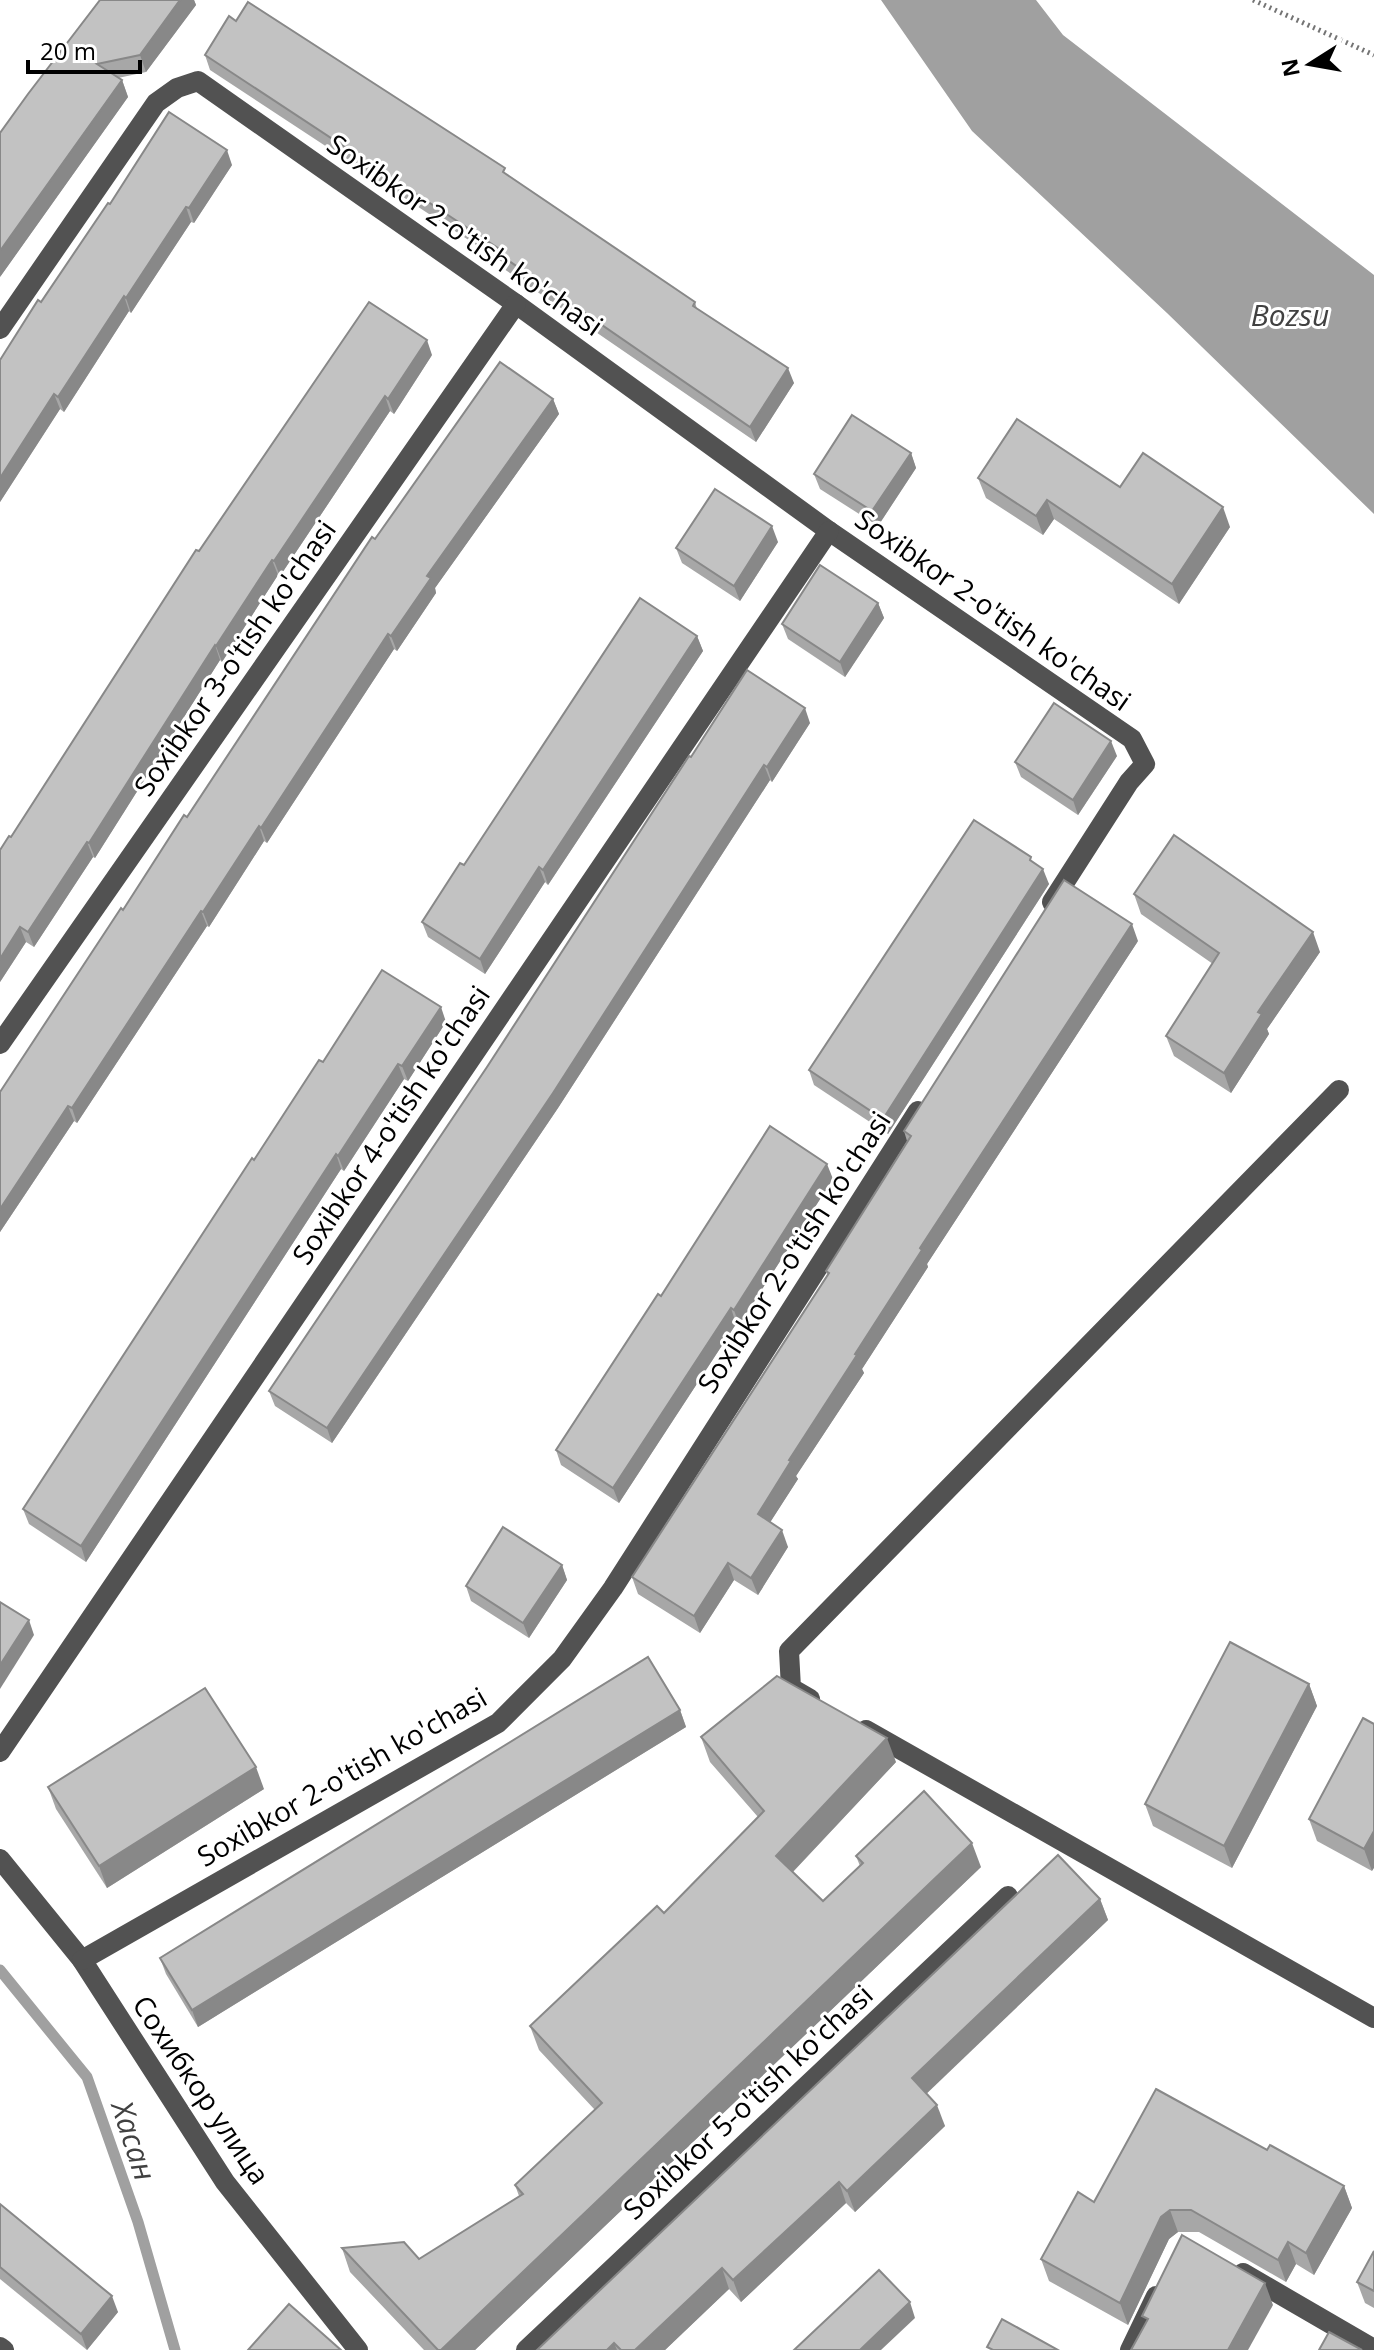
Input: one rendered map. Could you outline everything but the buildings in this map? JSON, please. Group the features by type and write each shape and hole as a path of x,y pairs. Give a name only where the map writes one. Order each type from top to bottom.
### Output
{"street":[{"name":"Soxibkor 2-o'tish ko'chasi","path":"0,329 156,103 177,88 198,81 516,304 829,531 1132,739 1145,764 1129,782 1043,916"},
{"name":"Soxibkor 3-o'tish ko'chasi","path":"0,1044 516,304"},
{"name":"Soxibkor 4-o'tish ko'chasi","path":"0,1752 829,531"},
{"path":"1339,1090 789,1651 791,1688 1374,2018"},
{"name":"Soxibkor 2-o'tish ko'chasi","path":"82,1960 498,1723 562,1659 613,1588 931,1091"},
{"name":"Сохибкор улица","path":"0,1859 82,1960 225,2182 358,2350"},
{"name":"Soxibkor 5-o'tish ko'chasi","path":"526,2350 1008,1896"},
{"path":"1231,2266 1374,2349"},
{"path":"1130,2350 1162,2284"}],"path":[{"path":"1253,0 1374,55"}],"water":[{"name":"Bozsu","path":"881,0 1036,0 1063,35 1374,275 1374,514 1167,313 972,131"}],"waterway":[{"name":"Хасан","path":"0,1970 87,2077 138,2222 175,2350"}]}
